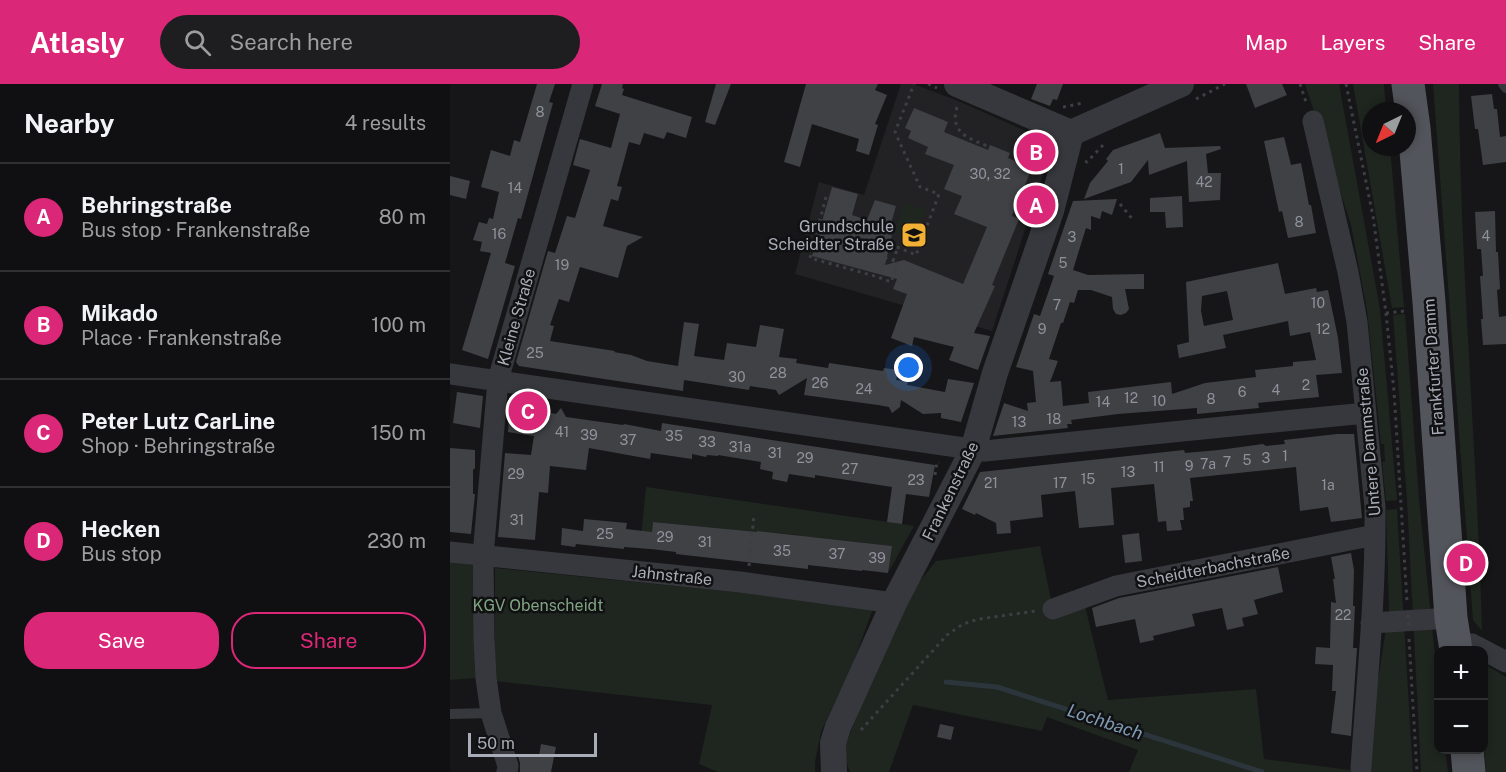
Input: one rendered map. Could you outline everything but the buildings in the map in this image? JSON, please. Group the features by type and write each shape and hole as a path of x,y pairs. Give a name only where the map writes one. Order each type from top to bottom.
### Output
{"main road":[{"name":"Frankfurter Damm","path":"1408,84 1428,291 1454,637"},
{"path":"1467,754 1469,772"}],"street":[{"name":"Kleine Straße","path":"507,772 508,766 491,713 484,638 483,556 498,380 583,84"},
{"path":"958,93 1071,133 1181,84"},
{"name":"Untere Dammstraße","path":"1312,121 1348,272 1357,322 1375,507 1376,535 1361,768"},
{"name":"Frankenstraße","path":"834,772 833,744 838,727 894,603 973,450 994,373 1051,210 1071,133"},
{"path":"450,374 985,451 1366,413"},
{"name":"Scheidterbachstraße","path":"1053,609 1116,586 1376,535"},
{"name":"Jahnstraße","path":"450,552 740,582 894,603"},
{"path":"1371,623 1454,637 1473,644 1506,662"}],"lane":[{"path":"1503,84 1506,88"},
{"path":"450,714 491,713"}],"path":[{"path":"890,243 916,255 939,194 920,187 895,132 914,84"},
{"path":"1346,84 1372,216 1386,313 1395,402 1407,604"},
{"path":"958,93 955,120 960,132 989,147"},
{"path":"826,197 810,258 891,282 898,262 886,258 878,277"},
{"path":"1120,204 1134,221"},
{"path":"893,261 898,247"},
{"path":"1386,313 1406,310"},
{"path":"749,562 754,515"},
{"path":"861,730 947,635 963,624 979,618 1053,609"},
{"path":"1408,615 1408,627"},
{"path":"1409,639 1417,772"}],"shaded area":[{"name":"Grundschule Scheidter Straße","path":"901,84 913,84 956,100 1042,138 1045,143 1048,159 992,331 795,274 819,182 864,195"}],"green space":[{"path":"1305,84 1339,84 1380,309 1397,500 1386,501 1382,462 1385,462 1384,444 1381,444 1367,310 1351,225"},
{"path":"1353,84 1384,84 1385,102 1362,102 1362,136"},
{"path":"1433,84 1459,84 1462,221 1482,631 1473,620"},
{"path":"1366,156 1391,156 1404,307 1392,308"},
{"path":"905,202 925,210 914,239 894,232"},
{"path":"1405,314 1419,499 1434,647 1434,754 1446,754 1448,772 1421,772 1407,500 1393,315"},
{"path":"646,487 914,526 888,573 891,546 812,537 800,538 799,535 757,531 754,563 730,560 734,530 653,522 651,549 640,548"},
{"path":"1397,509 1413,772 1366,772 1389,609 1386,510"},
{"path":"1040,546 1053,609 1085,606 1108,700 1256,689 1264,759 1366,772 1129,772 1138,750 1047,717 1042,731 913,705 889,772 850,772 845,759 845,747 897,610 936,561"},
{"path":"450,561 472,565 476,678 450,680"},
{"name":"KGV Obenscheidt","path":"495,568 874,606 853,663 821,732 815,772 718,772 699,764 712,705 495,681"},
{"path":"1488,666 1506,677 1506,772 1486,772"}],"waterway":[{"name":"Lochbach","path":"946,682 997,687 1262,772"}],"place":[{"name":"Mikado","path":"1036,152"},
{"name":"Behringstraße","path":"1036,205"},
{"name":"Grundschule Scheidter Straße","path":"914,235"},
{"name":"Peter Lutz CarLine","path":"528,411"},
{"name":"Hecken","path":"1466,563"}]}
